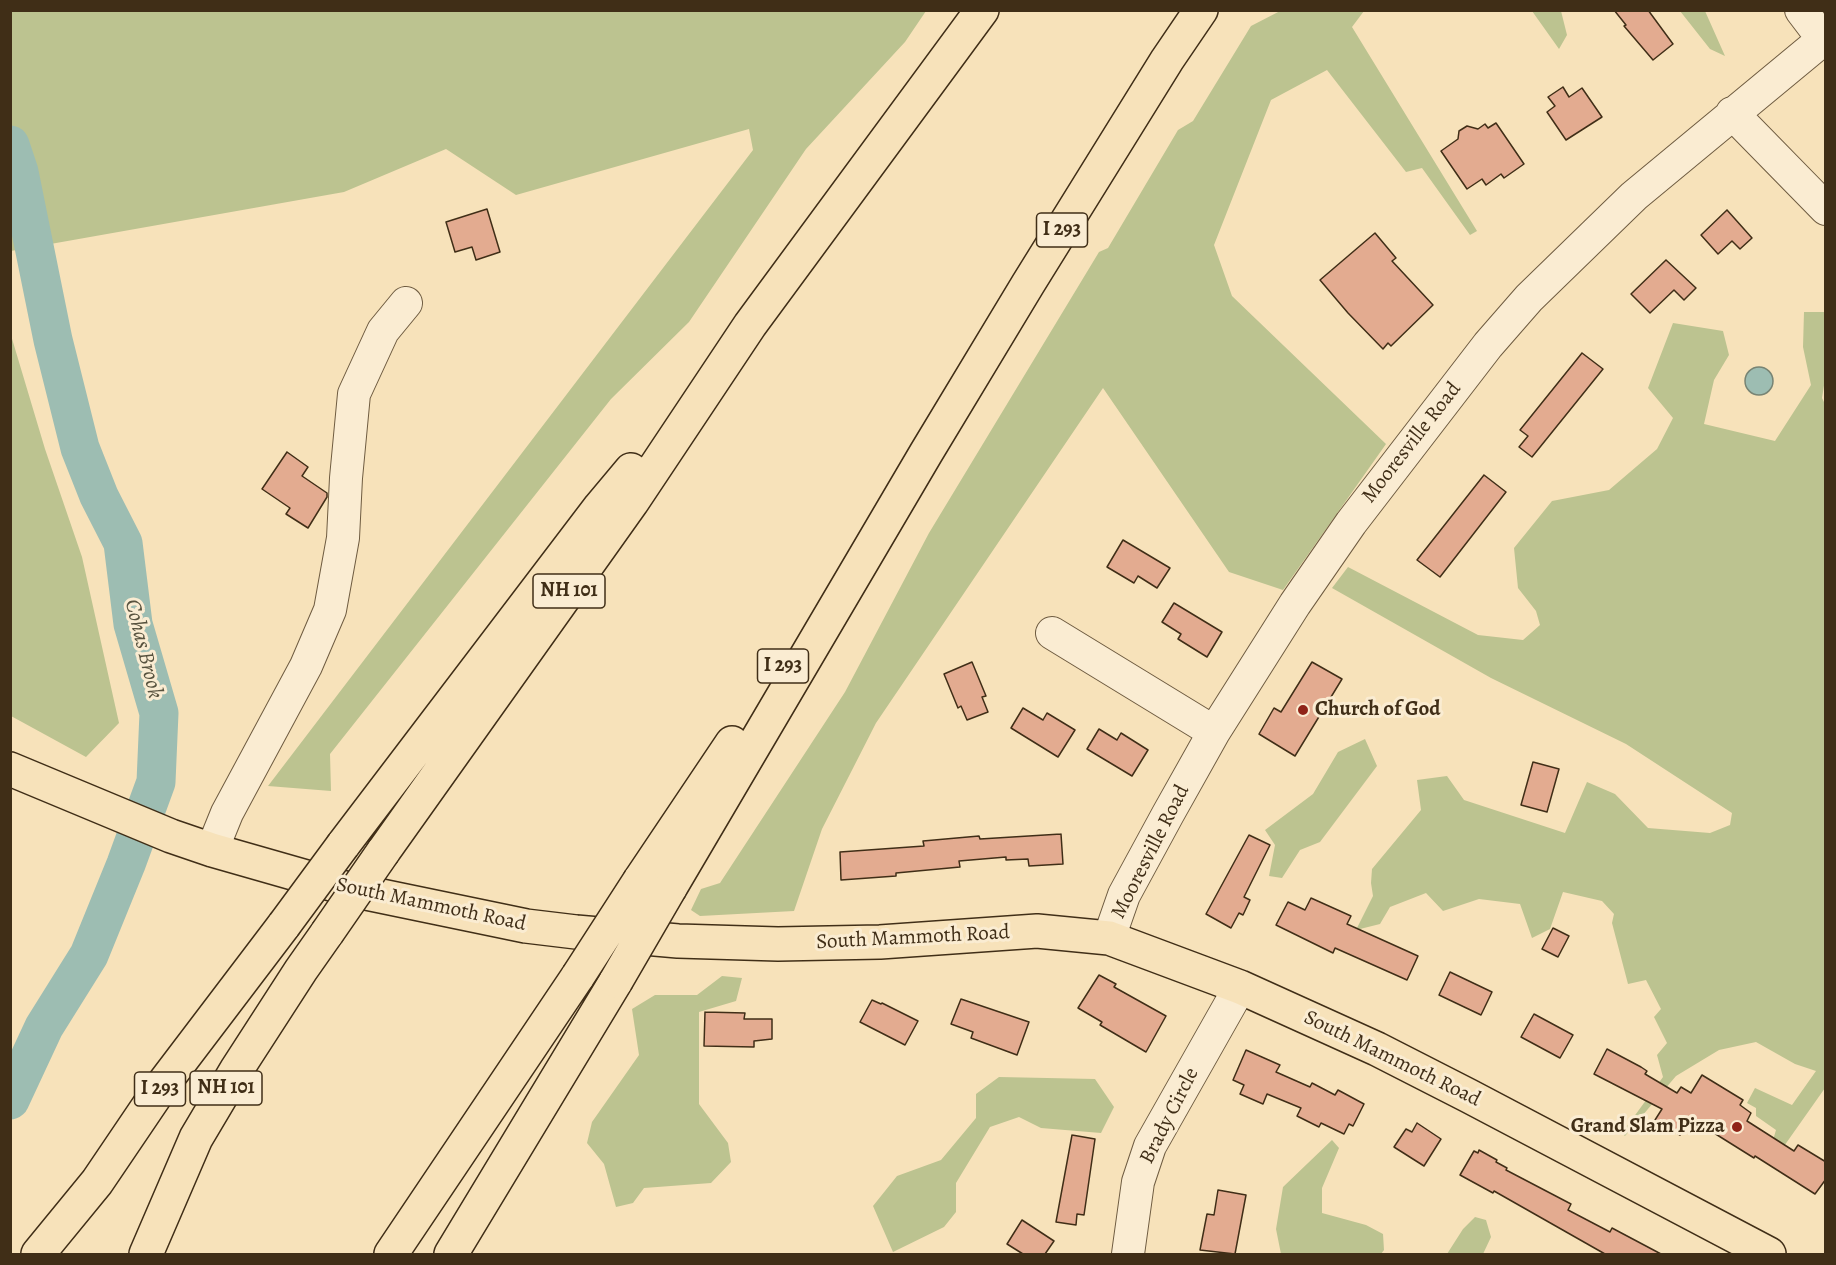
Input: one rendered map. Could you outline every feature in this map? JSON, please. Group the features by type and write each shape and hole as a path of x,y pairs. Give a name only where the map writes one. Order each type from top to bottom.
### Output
{"main road":[{"path":"750,325 982,10"},
{"name":"I 293","path":"655,884 926,453 1167,60 1201,10"},
{"name":"I 293","path":"38,1254 97,1182 164,1083 600,507 750,325"},
{"name":"NH 101","path":"146,1254 196,1138 301,970 632,502 750,325"},
{"name":"South Mammoth Road","path":"12,772 171,836 212,850 352,890 476,917 576,932 678,941 778,944 880,942 1037,931 1109,938 1166,957 1240,987 1377,1049 1769,1254"},
{"path":"391,1254 578,976 655,884"},
{"path":"451,1254 616,981 655,884"}],"street":[{"path":"1801,10 1824,38"},
{"name":"Mooresville Road","path":"1109,938 1124,895 1214,732 1352,522 1488,345 1529,298 1625,204 1824,38"},
{"path":"1732,113 1826,209"},
{"path":"212,850 227,813 306,666 330,610 343,538 354,394 383,331 406,303"},
{"path":"1052,633 1214,732"},
{"name":"Brady Circle","path":"1128,1254 1138,1182 1150,1146 1240,987"}],"green space":[{"path":"11,10 926,11 905,42 806,149 689,322 611,399 330,754 331,791 268,786 753,150 749,129 516,195 446,149 344,192 11,251"},
{"path":"1282,10 1364,11 1352,27 1477,231 1470,235 1422,168 1406,172 1327,70 1271,100 1214,245 1232,296 1386,444 1283,590 1229,572 1103,388 876,723 822,829 794,911 700,916 691,910 701,889 720,883 845,692 929,533 1099,252 1108,248 1178,130 1193,121 1251,26"},
{"path":"1532,11 1561,11 1567,35 1559,49"},
{"path":"1680,11 1705,11 1725,56 1710,49"},
{"path":"1804,312 1825,312 1826,373 1822,398 1826,406 1825,1088 1770,1166 1768,1157 1776,1130 1756,1116 1756,1108 1747,1103 1755,1088 1792,1105 1816,1071 1795,1064 1756,1042 1719,1050 1676,1076 1625,1136 1622,1133 1663,1077 1657,1055 1667,1043 1654,1017 1661,1009 1646,980 1628,984 1612,923 1614,914 1602,901 1563,892 1550,929 1532,938 1520,904 1479,899 1443,911 1426,893 1390,907 1380,924 1356,930 1373,896 1372,869 1421,810 1417,780 1447,776 1464,800 1565,833 1587,782 1615,794 1648,828 1710,833 1730,825 1732,813 1626,744 1491,678 1332,588 1348,567 1478,635 1523,640 1540,625 1536,611 1518,588 1514,548 1552,501 1609,490 1657,449 1673,418 1648,388 1673,323 1723,331 1729,355 1714,380 1704,424 1775,441 1811,385 1803,347"},
{"path":"10,332 45,449 82,557 119,723 86,757 11,716"},
{"path":"1365,739 1377,766 1320,842 1300,850 1282,878 1269,876 1275,845 1265,830 1313,794 1338,752"},
{"path":"722,976 742,978 736,1001 699,1012 699,1104 728,1143 731,1162 711,1183 644,1188 633,1203 616,1207 604,1164 587,1143 592,1122 639,1055 632,1009 655,995 697,995"},
{"path":"999,1077 1095,1079 1114,1107 1101,1133 1041,1128 1019,1117 990,1127 956,1183 956,1212 944,1227 893,1252 873,1206 897,1176 941,1160 976,1118 976,1094"},
{"path":"1332,1140 1339,1148 1322,1188 1322,1213 1366,1225 1383,1234 1384,1250 1381,1254 1281,1254 1276,1229 1283,1187"},
{"path":"1475,1217 1486,1220 1491,1237 1483,1254 1447,1254 1463,1229"}],"water":[{"path":"1759,367 1769,371 1773,381 1769,391 1759,395 1749,391 1745,381 1749,371"}],"building":[{"path":"1614,10 1648,10 1673,44 1653,60 1624,26 1626,25"},
{"path":"1563,87 1569,97 1582,88 1602,117 1566,140 1547,112 1555,106 1548,97"},
{"path":"1496,123 1524,164 1504,178 1501,174 1486,185 1482,179 1467,189 1441,151 1458,139 1459,131 1467,126 1478,129 1485,124 1488,128"},
{"path":"487,209 500,252 476,260 472,247 455,252 446,222"},
{"path":"1727,210 1752,238 1740,249 1732,241 1718,254 1701,235"},
{"path":"1375,233 1396,258 1392,261 1433,305 1391,346 1388,343 1383,349 1320,280"},
{"path":"1666,260 1696,288 1684,300 1674,290 1650,313 1631,294"},
{"path":"1582,353 1603,369 1532,457 1519,447 1528,436 1520,430"},
{"path":"287,452 308,467 302,476 327,493 327,497 308,528 286,514 290,508 262,489"},
{"path":"1484,475 1506,492 1440,577 1417,560"},
{"path":"1123,540 1170,568 1157,588 1138,576 1134,583 1107,567"},
{"path":"1174,603 1222,632 1207,657 1178,639 1181,634 1162,622"},
{"path":"972,662 986,696 982,697 988,712 967,720 961,706 958,708 944,674"},
{"name":"Church of God","path":"1312,662 1342,679 1295,756 1259,734 1274,708 1281,712"},
{"path":"1023,708 1043,720 1047,713 1075,730 1058,757 1011,728"},
{"path":"1099,729 1117,740 1121,733 1148,750 1132,776 1087,749"},
{"path":"1533,762 1559,769 1547,812 1521,805"},
{"path":"1061,834 1063,864 1029,866 1028,859 1006,860 1006,857 959,861 960,867 896,873 896,876 841,880 840,852 924,846 923,841 979,836 980,839"},
{"path":"1249,835 1270,845 1244,897 1250,900 1243,915 1239,913 1231,928 1206,914"},
{"path":"1311,898 1351,916 1347,924 1418,956 1407,980 1335,948 1333,953 1276,925 1288,902 1305,910"},
{"path":"1553,928 1569,936 1558,957 1542,949"},
{"path":"1450,972 1492,992 1481,1015 1439,995"},
{"path":"1099,975 1116,984 1114,987 1166,1016 1146,1052 1100,1025 1102,1022 1078,1008"},
{"path":"961,999 1029,1022 1017,1055 971,1038 973,1032 951,1024"},
{"path":"872,1000 918,1021 905,1045 860,1022"},
{"path":"705,1012 745,1013 744,1019 772,1019 772,1039 754,1041 754,1047 704,1046"},
{"path":"1534,1014 1573,1035 1560,1058 1521,1037"},
{"path":"1607,1049 1641,1067 1647,1071 1645,1074 1677,1093 1681,1087 1691,1093 1702,1075 1743,1100 1740,1105 1751,1113 1747,1121 1794,1151 1798,1145 1826,1162 1826,1179 1815,1194 1690,1118 1680,1135 1655,1120 1662,1109 1594,1074"},
{"path":"1246,1050 1280,1065 1276,1072 1310,1087 1312,1083 1335,1095 1338,1090 1364,1104 1353,1126 1349,1124 1344,1134 1321,1123 1319,1127 1297,1116 1301,1108 1267,1094 1263,1104 1240,1094 1244,1085 1233,1080"},
{"path":"1417,1123 1441,1139 1424,1166 1394,1147 1406,1129 1412,1132"},
{"path":"1072,1135 1095,1139 1084,1215 1077,1214 1076,1225 1056,1222"},
{"path":"1479,1150 1497,1160 1496,1162 1507,1168 1506,1170 1571,1204 1568,1210 1610,1232 1612,1228 1661,1254 1605,1254 1494,1191 1493,1193 1460,1175 1474,1151 1478,1153"},
{"path":"1218,1190 1246,1195 1235,1254 1200,1250 1207,1214 1214,1215"},
{"path":"1022,1220 1054,1241 1045,1254 1023,1254 1007,1244"}],"waterway":[{"name":"Cohas Brook","path":"10,145 19,172 53,340 80,448 99,496 123,543 133,624 159,713 156,782 126,864 89,955 44,1027 10,1100"}],"place":[{"name":"Church of God","path":"1303,710"},
{"name":"Grand Slam Pizza","path":"1737,1127"}]}
